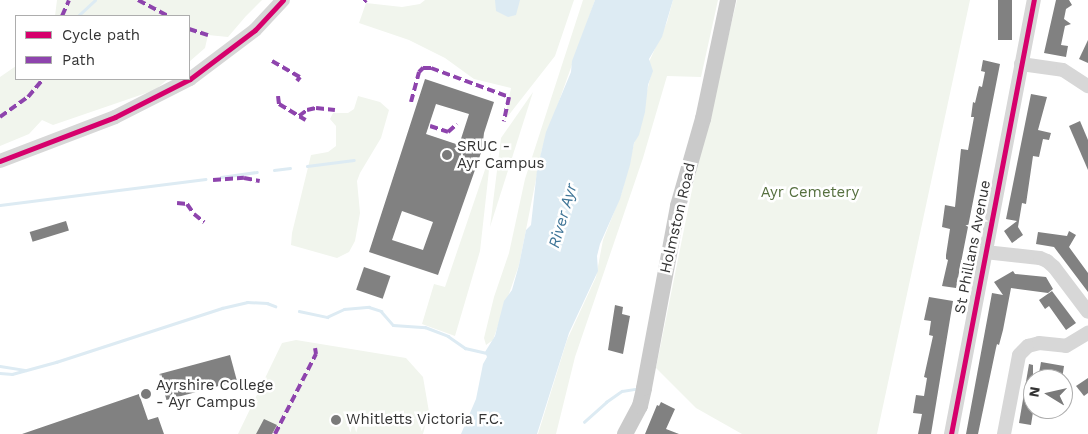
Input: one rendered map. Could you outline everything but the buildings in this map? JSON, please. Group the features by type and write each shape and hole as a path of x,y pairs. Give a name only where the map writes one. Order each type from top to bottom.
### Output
{"main road":[{"name":"Holmston Road","path":"625,434 640,406 678,206 703,119 728,0"}],"street":[{"path":"190,78 255,30 283,0"},
{"name":"St Phillans Avenue","path":"951,434 984,252 1034,0"},
{"path":"1021,64 1064,70 1088,86"},
{"path":"0,161 115,117 186,80"},
{"path":"984,252 1040,258 1047,261 1054,267 1088,312"},
{"path":"1004,434 1018,355 1028,346 1039,343 1066,346 1088,333"}],"green space":[{"path":"57,0 262,0 228,37 208,35 205,48 190,61 190,15 55,15"},
{"path":"425,0 574,0 555,56 504,121 511,88 474,79 445,58 409,40 359,23 366,3 402,7 420,4"},
{"path":"583,0 595,0 542,149 519,265 493,340 486,345 484,338 494,297 509,253 525,179"},
{"path":"673,0 718,0 701,77 667,76 643,158 575,357 556,434 538,434 567,340 596,277 603,240 622,192 651,75 649,62 667,22"},
{"name":"Ayr Cemetery","path":"737,0 970,0 877,434 742,434 696,408 656,368 696,170"},
{"path":"15,67 15,80 167,80 155,90 53,125 42,120 29,134 0,146 0,77"},
{"path":"533,92 490,227 501,138"},
{"path":"358,96 380,102 389,110 381,138 357,181 360,213 355,241 349,252 337,258 291,245 292,233 311,155 328,152 336,146 336,126 330,119 333,113 348,113 354,109"},
{"path":"491,152 480,251 455,336 422,324 434,284 445,287"},
{"path":"296,340 406,358 423,377 429,412 423,434 238,434 282,343"}],"water":[{"path":"495,0 520,0 516,15 508,17 496,11"},
{"name":"River Ayr","path":"595,0 673,0 662,37 649,59 653,71 648,85 645,112 639,135 634,143 620,199 600,244 597,256 598,271 569,333 537,434 461,434 476,399 483,364 487,357 485,352 495,336 504,301 512,290 526,230 531,225 537,170 546,132 571,72 572,61"}],"waterway":[{"path":"79,15 95,0"},
{"path":"307,166 354,160"},
{"path":"274,170 290,168"},
{"path":"221,177 257,172"},
{"path":"0,205 205,179"},
{"path":"0,373 12,374 56,362 222,308 247,302 267,303 275,306"},
{"path":"299,311 327,317 344,309 369,307 381,311 393,325 425,327 448,336 465,348 487,353"},
{"path":"0,366 26,370"},
{"path":"584,422 606,402 622,391 635,389"}],"marked path":[{"path":"62,15 69,0"},
{"path":"138,0 166,15"},
{"path":"190,29 208,35"},
{"path":"272,61 300,77 297,81"},
{"path":"411,102 419,72 423,68 431,68 509,97 504,121"},
{"path":"0,117 28,97 42,80"},
{"path":"278,96 279,104 306,120"},
{"path":"299,116 307,110 316,108 335,110"},
{"path":"430,126 448,132 457,124"},
{"path":"213,180 244,178 260,181"},
{"path":"177,203 187,204 194,214 204,222"},
{"path":"275,434 316,354 315,348"}],"cycle path":[{"path":"190,79 255,30 283,0"},
{"path":"951,434 1034,0"},
{"path":"0,161 115,117 188,80"}],"place":[{"name":"SRUC - Ayr Campus","path":"447,155"},
{"name":"Ayrshire College - Ayr Campus","path":"146,394"},
{"name":"Whitletts Victoria F.C.","path":"336,420"}]}
